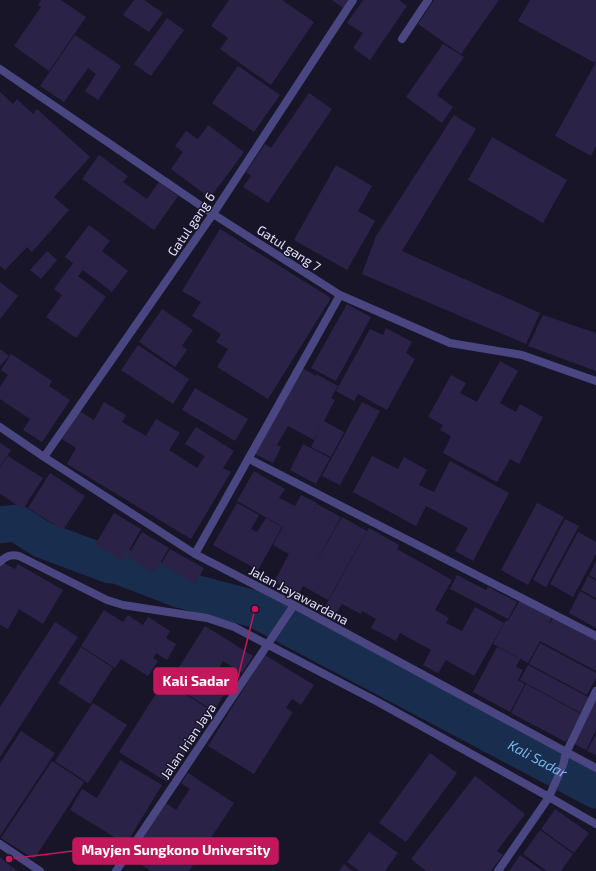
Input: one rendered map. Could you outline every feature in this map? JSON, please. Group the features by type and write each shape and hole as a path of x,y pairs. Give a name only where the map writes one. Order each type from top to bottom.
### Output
{"street":[{"name":"Gatul gang 6","path":"44,457 213,214 353,0"},
{"path":"402,39 428,0"},
{"name":"Gatul gang 7","path":"0,69 213,214 340,295 437,339 450,343 522,355 596,381"},
{"path":"195,554 340,295"},
{"name":"Jalan Jayawardana","path":"0,427 195,554 294,605 596,768"},
{"path":"249,459 596,636"},
{"path":"0,562 8,556 19,556 107,600 122,605 207,618 220,622 268,644 378,702 596,824"},
{"name":"Jalan Irian Jaya","path":"116,871 294,605"},
{"path":"498,871 549,797 563,766 566,753 596,691"},
{"path":"0,844 40,871"}],"building":[{"path":"41,0 61,0 86,17 49,71 14,46 41,7 38,5"},
{"path":"134,0 144,0 163,13 149,32 123,15"},
{"path":"229,0 282,0 314,22 271,85 220,49 228,38 211,26"},
{"path":"332,0 348,0 343,8"},
{"path":"363,0 399,0 407,6 370,60 353,48 363,33 347,23"},
{"path":"434,0 499,0 461,54 418,24"},
{"path":"530,0 596,0 595,63 518,21"},
{"path":"167,18 184,30 151,76 134,64"},
{"path":"75,35 121,66 98,100 85,91 96,74 88,68 64,102 40,86"},
{"path":"443,44 464,57 437,95 453,107 442,123 406,97"},
{"path":"596,62 596,146 591,156 555,136"},
{"path":"238,66 280,95 254,132 212,103"},
{"path":"0,92 13,104 17,99 33,114 37,109 90,157 54,197 69,210 32,252 27,247 5,270 0,266"},
{"path":"309,93 332,109 268,203 243,187 251,176 246,172 265,144 271,148"},
{"path":"454,115 476,129 402,251 540,313 526,344 362,274 376,236"},
{"path":"208,125 244,152 210,198 171,169 183,152 175,146 186,131 198,139"},
{"path":"492,137 567,180 543,223 468,180"},
{"path":"99,155 128,176 123,182 147,199 159,182 178,196 154,230 82,179"},
{"path":"336,165 372,186 358,211 375,221 347,270 294,240"},
{"path":"89,225 110,241 102,251 128,271 112,292 83,270 78,276 106,297 76,338 46,317 62,295 54,289 73,263 65,257"},
{"path":"220,229 331,298 268,399 217,367 228,349 216,342 221,334 192,316 201,302 182,291"},
{"path":"47,251 57,260 41,279 30,270"},
{"path":"0,282 18,296 0,319"},
{"path":"347,304 371,317 336,381 311,368"},
{"path":"162,309 193,330 182,346 187,350 175,367 139,342"},
{"path":"543,315 596,333 596,371 528,346"},
{"path":"386,328 412,342 406,353 415,359 387,410 358,394 354,401 336,391 370,329 383,335"},
{"path":"138,345 189,379 173,404 121,370"},
{"path":"0,349 9,356 0,366"},
{"path":"11,354 52,381 49,386 70,400 42,442 23,430 30,419 0,399 0,387 8,375 1,370"},
{"path":"500,361 518,371 500,403 516,412 520,404 543,417 519,464 510,459 497,482 443,453 451,436 440,430 443,425 428,417 451,375 466,383 460,393 477,402"},
{"path":"302,368 338,386 331,398 335,400 314,440 288,426 277,445 281,447 273,463 255,454"},
{"path":"195,388 248,419 235,441 182,410"},
{"path":"104,402 126,415 122,422 146,436 156,419 180,433 169,450 197,468 205,456 185,444 196,427 234,451 223,468 231,472 191,539 67,464 76,448 62,439 79,411 94,420"},
{"path":"362,402 380,411 340,485 322,476"},
{"path":"324,421 344,432 331,457 311,447"},
{"path":"0,443 11,450 0,467"},
{"path":"303,444 330,458 316,484 290,470"},
{"path":"8,456 43,478 23,509 0,494 0,468"},
{"path":"372,456 398,469 404,457 427,470 419,485 434,492 450,461 509,493 473,561 455,551 468,528 426,506 416,526 353,492"},
{"path":"254,471 285,489 279,498 295,506 301,495 317,503 308,521 317,504 341,517 313,568 342,517 367,531 328,600 303,586 298,595 274,582 289,554 273,545 283,527 237,501"},
{"path":"50,473 85,496 63,530 28,508"},
{"path":"237,503 259,515 251,529 257,532 266,518 282,527 258,570 213,545"},
{"path":"537,503 564,517 528,585 501,570"},
{"path":"114,513 141,529 123,561 95,545"},
{"path":"565,519 579,526 546,587 533,580"},
{"path":"369,528 399,545 397,549 452,580 435,610 449,618 446,623 462,631 475,607 504,623 474,676 446,660 438,673 423,665 431,650 400,633 396,641 371,628 376,619 362,611 361,614 342,604 333,618 322,612"},
{"path":"142,532 169,548 154,573 127,557"},
{"path":"578,532 596,542 596,554 573,597 550,584"},
{"path":"170,549 204,568 195,584 161,564"},
{"path":"596,561 596,579 589,575"},
{"path":"4,563 15,569 18,564 63,590 43,624 19,609 8,629 0,625 0,565 2,566"},
{"path":"457,575 486,590 488,587 517,602 508,619 450,589"},
{"path":"588,576 596,581 596,598 581,590"},
{"path":"580,591 596,600 596,628 569,613"},
{"path":"520,600 552,617 548,627 553,618 596,640 596,671 540,641 528,663 493,644 506,620 508,621"},
{"path":"104,610 123,622 128,615 143,625 148,617 170,631 166,638 176,644 167,660 156,653 153,658 158,661 148,676 121,659 115,668 81,646"},
{"path":"55,622 78,637 0,757 0,707"},
{"path":"205,626 253,656 242,673 223,661 219,668 234,678 214,711 169,683"},
{"path":"540,643 596,673 596,678 587,695 529,664"},
{"path":"81,647 113,668 90,704 58,683"},
{"path":"497,647 520,659 516,667 523,670 518,680 525,684 510,712 473,692"},
{"path":"265,655 314,685 301,705 292,699 286,708 293,712 254,774 208,746"},
{"path":"528,665 590,698 581,713 520,680"},
{"path":"164,681 212,711 167,782 119,752"},
{"path":"526,684 581,714 566,742 511,713"},
{"path":"596,696 596,730 586,750 573,743"},
{"path":"93,703 127,725 88,783 55,761"},
{"path":"21,731 55,753 0,836 0,763"},
{"path":"596,734 596,755 587,751"},
{"path":"430,753 457,773 406,842 379,823"},
{"path":"120,760 162,785 126,844 70,810 82,789 97,798"},
{"path":"52,761 84,782 34,859 1,838"},
{"path":"188,773 234,803 189,871 151,871 130,857 166,803 176,810 190,789 181,783"},
{"path":"475,776 525,814 497,851 503,855 491,871 426,871 411,859"},
{"path":"555,809 589,833 574,853 541,829"},
{"path":"540,830 573,854 561,871 547,871 523,854"},
{"path":"369,832 398,853 385,871 360,871 347,862"},
{"path":"520,855 543,871 509,871"},
{"path":"0,857 17,871 0,871"},
{"path":"344,864 353,871 339,871"}],"waterway":[{"name":"Kali Sadar","path":"0,525 16,523 43,540 110,565 111,563 179,589 255,609 596,790"}],"place":[{"name":"Kali Sadar","path":"255,609"},
{"name":"Mayjen Sungkono University","path":"9,859"}]}
